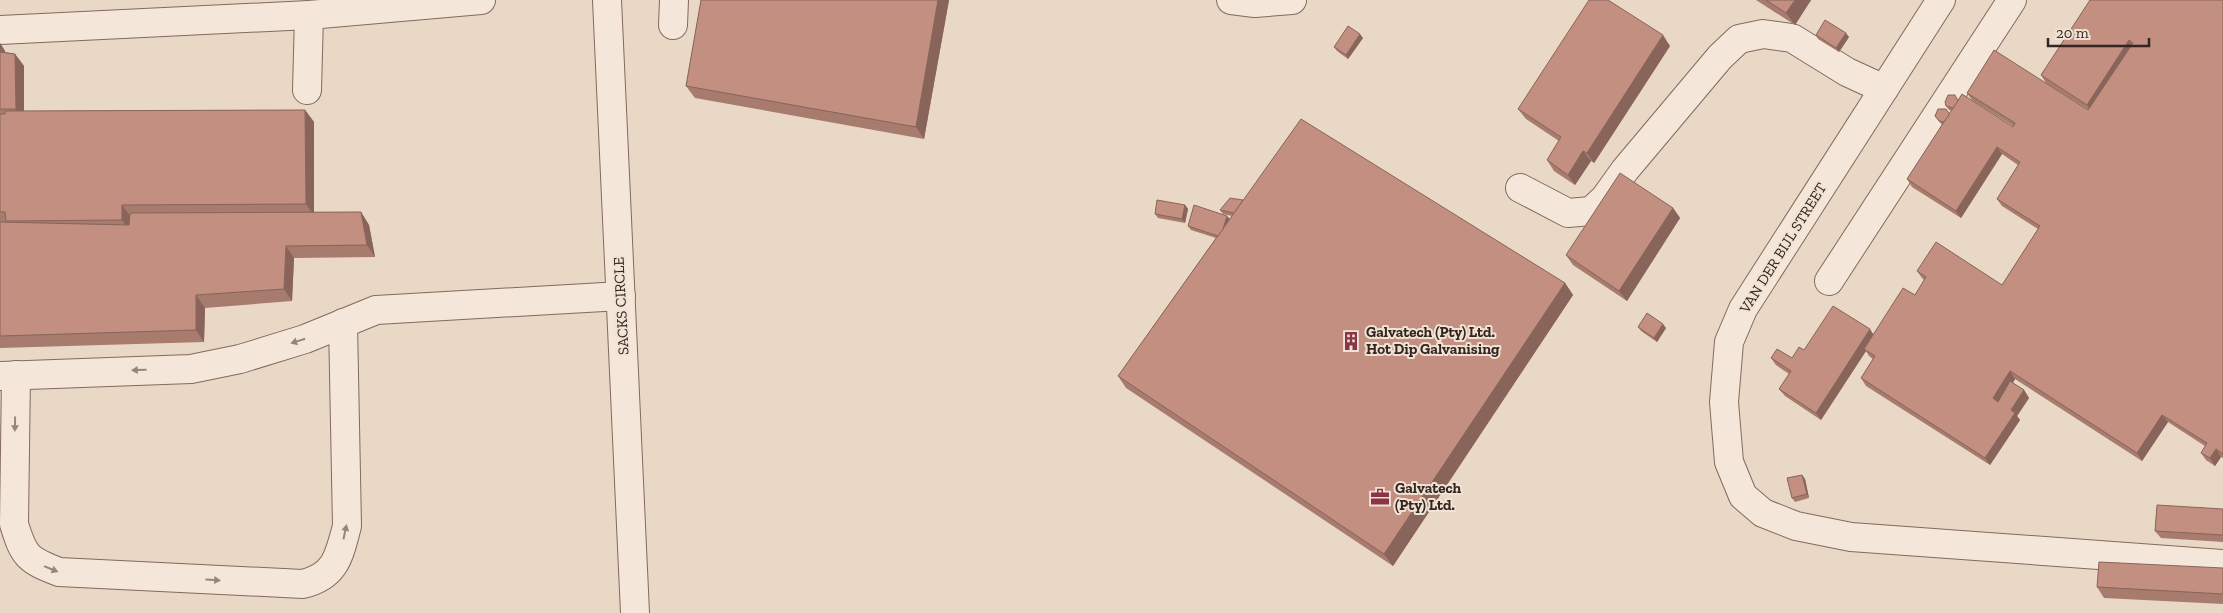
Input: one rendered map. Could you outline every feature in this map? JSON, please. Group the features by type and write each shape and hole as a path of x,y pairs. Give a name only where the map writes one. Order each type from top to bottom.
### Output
{"lane":[{"path":"0,30 309,15 480,0"},
{"name":"SACKS CIRCLE","path":"607,0 635,613"},
{"path":"1231,0 1255,4 1292,0"},
{"name":"VAN DER BIJL STREET","path":"1942,0 1743,309 1728,342 1724,402 1730,462 1743,496 1763,514 1796,526 1851,537 2223,564"},
{"path":"1829,281 2012,0"},
{"path":"307,90 309,15"},
{"path":"1520,188 1568,213 1591,211 1605,198 1625,170 1720,57 1739,39 1763,34 1792,38 1847,72 1884,89"},
{"path":"343,323 347,526 340,553 329,572 316,581 303,584 60,572 34,562 20,545 14,524 8,376 191,369 240,359 306,339 343,323 376,310 621,296"}],"building":[{"path":"701,0 938,0 916,127 686,86"},
{"path":"1589,0 1608,0 1663,35 1587,153 1583,151 1568,175 1547,160 1561,137 1518,109"},
{"path":"1766,0 1795,0 1786,13"},
{"path":"2090,0 2223,0 2223,454 2216,449 2210,458 2201,453 2207,443 2162,415 2137,453 2010,371 1993,398 1998,402 2010,381 2024,390 2011,410 2015,413 1985,458 1861,378 1875,356 1864,349 1903,288 1915,295 1926,277 1917,271 1936,242 2002,285 2040,226 1997,199 2020,162 1997,147 1956,211 1907,179 1962,94 2013,127 2015,123 1967,93 1994,50 2088,110 2133,43 2129,40 2087,105 2041,75"},
{"path":"1825,20 1846,33 1836,48 1816,35"},
{"path":"1348,26 1360,34 1346,55 1334,47"},
{"path":"0,52 15,54 16,109 0,109"},
{"path":"1948,95 1955,95 1958,101 1953,108 1946,106 1945,102"},
{"path":"1938,109 1946,109 1949,113 1944,122 1939,121 1935,116"},
{"path":"305,110 306,204 122,205 122,220 6,221 5,212 0,212 0,114 5,114 5,111"},
{"name":"Galvatech (Pty) Ltd. Hot Dip Galvanising","path":"1301,119 1565,283 1384,554 1118,376"},
{"path":"1620,173 1673,208 1619,291 1566,255"},
{"path":"1230,198 1243,200 1234,213 1220,210"},
{"path":"1157,200 1185,205 1182,219 1155,214"},
{"path":"1194,205 1227,216 1223,229 1218,236 1188,226"},
{"path":"361,212 367,245 286,246 284,289 196,295 196,330 0,336 0,222 129,225 130,213"},
{"path":"1833,306 1870,329 1816,413 1779,389 1791,371 1771,358 1777,349 1792,358 1799,347 1804,350"},
{"path":"1647,313 1663,324 1654,338 1638,327"},
{"path":"1802,475 1807,494 1792,498 1787,478"},
{"path":"2157,505 2223,509 2223,535 2155,531"},
{"path":"2099,562 2223,568 2223,594 2097,587"}],"place":[{"name":"Galvatech (Pty) Ltd. Hot Dip Galvanising","path":"1351,341"},
{"name":"Galvatech (Pty) Ltd.","path":"1380,497"}]}
